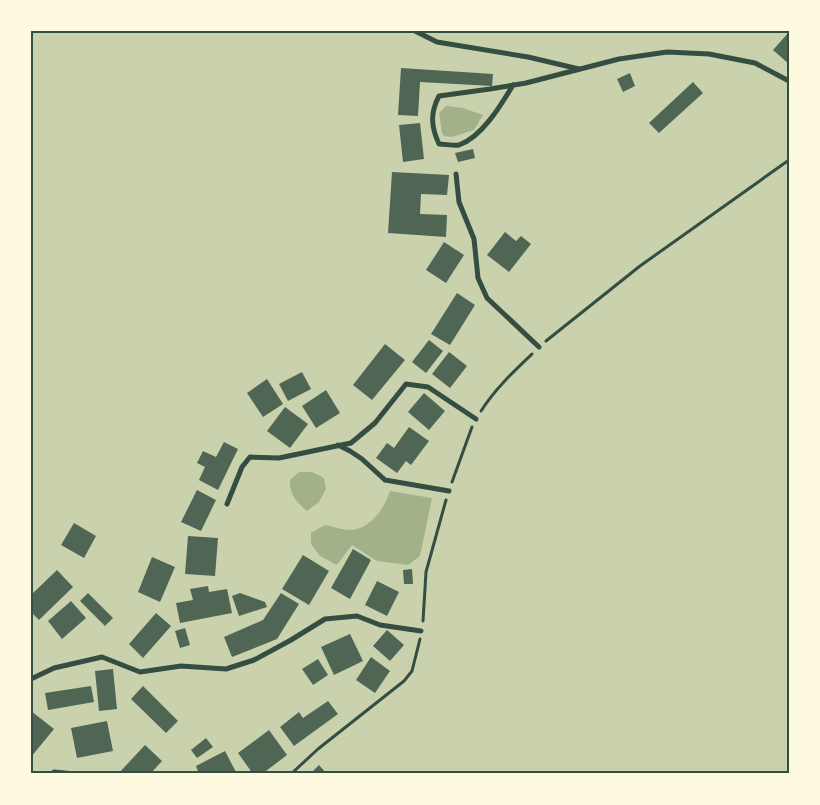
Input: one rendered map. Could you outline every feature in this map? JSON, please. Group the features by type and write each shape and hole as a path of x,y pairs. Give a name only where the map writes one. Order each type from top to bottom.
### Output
{"street":[{"path":"415,31 437,42 528,57 580,69"},
{"path":"513,85 489,121 473,137 458,145 440,144 433,132 433,107 438,96 513,85 619,59 667,52 710,54 754,63 789,81"},
{"path":"456,174 459,202 474,239 478,278 487,298 539,347"},
{"path":"227,504 242,467 250,457 279,458 351,443 375,423 406,384 428,387 476,419"},
{"path":"338,445 362,459 385,480 449,491"},
{"path":"31,679 54,668 102,658 140,672 181,666 226,669 254,660 291,640 325,618 357,616 380,626 421,631"},
{"path":"52,774 54,772 75,774"}],"path":[{"path":"291,774 318,749 404,681 412,671 421,631 426,572 461,455 476,419 489,398 508,376 567,323 640,266 789,160"}],"shaded area":[{"path":"31,31 789,31 789,774 31,774"},
{"path":"446,106 463,108 483,115 474,130 452,137 444,136 439,113"},
{"path":"299,472 312,472 324,478 326,489 319,502 307,511 297,501 291,490 290,480"},
{"path":"390,491 432,498 420,556 408,565 377,561 352,545 337,565 320,556 311,544 311,533 325,525 349,530 363,526 370,522 380,511"}],"building":[{"path":"789,32 789,64 773,50"},
{"path":"401,68 493,74 492,86 420,82 418,116 398,115"},
{"path":"630,73 635,86 623,92 617,79"},
{"path":"693,82 703,93 659,133 649,123"},
{"path":"420,123 424,159 403,162 399,125"},
{"path":"473,149 475,158 458,162 455,153"},
{"path":"392,172 449,175 447,195 421,194 420,214 447,215 446,237 388,233"},
{"path":"505,232 516,241 521,236 531,244 509,272 487,255"},
{"path":"444,242 464,255 446,283 426,270"},
{"path":"457,293 475,305 450,345 431,334"},
{"path":"429,340 443,351 426,373 412,362"},
{"path":"385,344 405,360 372,400 353,385"},
{"path":"449,352 467,366 450,388 432,374"},
{"path":"302,372 311,389 288,401 279,384"},
{"path":"267,379 283,404 263,417 247,393"},
{"path":"326,390 340,413 316,428 302,406"},
{"path":"424,393 445,411 429,430 408,412"},
{"path":"285,407 308,424 290,448 267,431"},
{"path":"409,427 429,441 411,465 406,461 397,473 376,458 387,443 394,448"},
{"path":"224,442 238,449 218,490 199,480 205,467 197,463 203,451 216,457"},
{"path":"197,490 216,500 201,531 181,522"},
{"path":"74,523 96,536 84,558 61,545"},
{"path":"188,536 218,538 215,576 185,574"},
{"path":"353,549 371,560 350,599 331,588"},
{"path":"303,555 329,571 309,605 282,589"},
{"path":"152,557 175,567 160,602 138,592"},
{"path":"412,569 413,584 404,584 403,570"},
{"path":"57,570 73,587 39,620 31,612 31,595"},
{"path":"377,581 399,592 387,616 365,605"},
{"path":"208,586 209,592 227,589 232,613 180,623 176,603 193,600 190,589"},
{"path":"88,593 113,618 105,626 80,601"},
{"path":"240,593 265,602 267,607 239,616 232,596"},
{"path":"281,593 299,604 277,639 232,657 224,637 263,620"},
{"path":"71,601 86,618 62,639 48,621"},
{"path":"156,613 171,626 143,658 129,644"},
{"path":"185,628 190,645 180,648 175,631"},
{"path":"387,630 404,645 390,661 373,646"},
{"path":"350,634 363,661 334,675 321,647"},
{"path":"371,657 390,671 375,693 356,680"},
{"path":"318,659 328,675 313,685 302,669"},
{"path":"113,669 117,709 99,711 95,671"},
{"path":"91,686 94,702 48,710 45,693"},
{"path":"143,686 178,721 166,733 131,699"},
{"path":"328,701 338,714 294,746 280,727 299,712 303,718"},
{"path":"31,711 54,729 31,757"},
{"path":"107,721 113,751 77,758 71,728"},
{"path":"269,730 287,755 262,774 253,774 238,753"},
{"path":"206,738 213,747 197,758 191,750"},
{"path":"145,745 162,761 150,774 118,774"},
{"path":"225,751 237,774 199,774 196,766"},
{"path":"319,765 327,774 310,774"}]}
